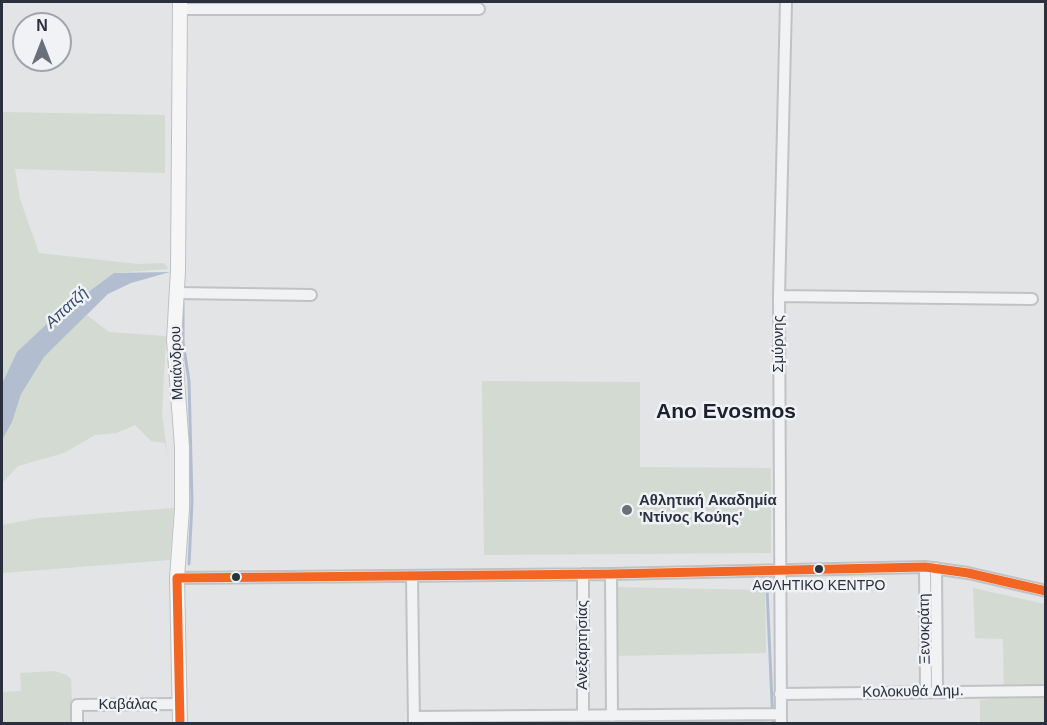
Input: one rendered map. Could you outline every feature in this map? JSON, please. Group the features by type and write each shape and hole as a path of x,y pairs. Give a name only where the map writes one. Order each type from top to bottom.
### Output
{"main road":[{"name":"Μαιάνδρου","path":"180,5 177,293 174,340 182,447 182,509 177,578 180,723"}],"street":[{"name":"Σμύρνης","path":"781,719 779,296 786,2"},
{"path":"180,5 478,9"},
{"path":"177,293 311,295"},
{"path":"779,296 1032,299"},
{"path":"177,578 610,574 930,567 1046,591"},
{"name":"Ξενοκράτη","path":"930,567 932,692"},
{"name":"Ανεξαρτησίας","path":"583,574 583,716"},
{"name":"Ανεξαρτησίας","path":"610,574 612,717"},
{"path":"412,576 414,720 583,716 781,719"},
{"name":"Κολοκυθά Δημ.","path":"780,694 1046,691"},
{"name":"Καβάλας","path":"77,723 77,705 180,704"}],"shaded area":[{"path":"2,112 165,115 165,173 15,169 20,199 39,253 137,264 164,263 169,269 114,273 44,357 87,315 109,332 166,336 162,414 168,459 165,443 151,441 135,425 117,433 95,435 64,453 18,466 2,483"},
{"name":"Αθλητική Ακαδημία 'Ντίνος Κούης'","path":"482,381 640,382 640,467 771,468 771,553 484,555"},
{"path":"174,508 170,560 2,573 2,525 39,518"},
{"path":"611,587 765,590 766,653 611,656"},
{"path":"973,588 1045,604 1045,723 980,723 980,700 1004,698 1003,639 975,638"},
{"path":"54,671 67,675 71,679 73,723 2,723 2,692 21,691 20,673"},
{"path":"764,718 768,723 421,724 421,720"}],"water":[{"path":"170,272 131,283 108,294 44,357 21,394 12,422 2,440 2,384 17,352 51,320 114,273"}],"waterway":[{"path":"183,302 183,342 189,381 192,502 189,564"},
{"path":"767,589 773,724"}],"transit line":[{"path":"180,724 177,578 611,574 925,567 968,573 1046,591"}],"place":[{"name":"Αθλητική Ακαδημία 'Ντίνος Κούης'","path":"627,510"},
{"name":"ΑΘΛΗΤΙΚΟ ΚΕΝΤΡΟ","path":"819,569"}],"district":[{"name":"Ano Evosmos","path":"726,412"}],"water label":[{"name":"Απατζή","path":"67,308"}]}
